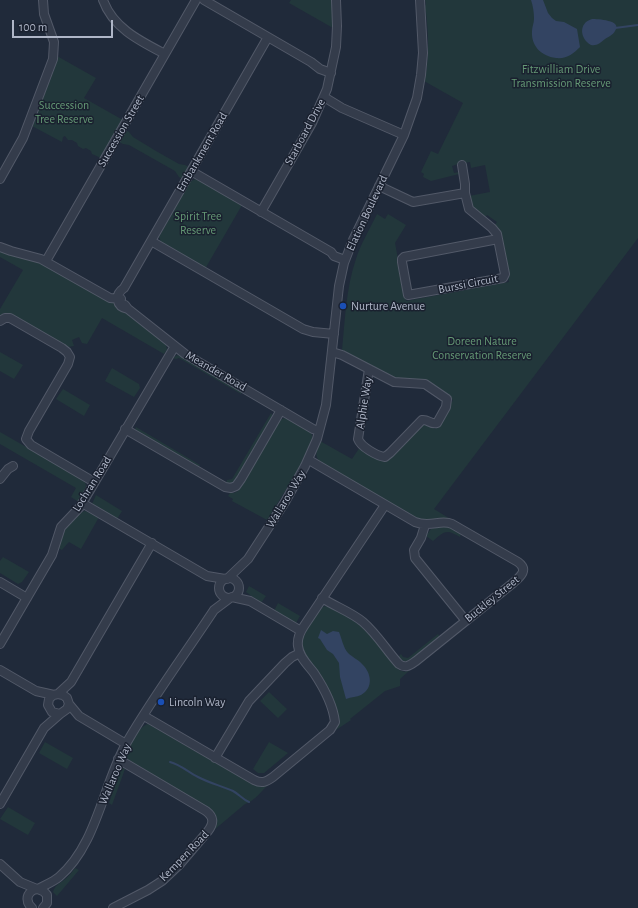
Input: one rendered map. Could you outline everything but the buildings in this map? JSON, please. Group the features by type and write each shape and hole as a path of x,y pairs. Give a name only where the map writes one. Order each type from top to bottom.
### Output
{"street":[{"path":"0,179 23,138 53,59 54,42 44,14 43,0"},
{"path":"103,0 110,16 119,26 133,36 165,54"},
{"name":"Succession Street","path":"46,261 196,0"},
{"path":"204,0 311,62 325,66 332,70"},
{"name":"Starboard Drive","path":"261,212 310,126 323,100 332,70 336,38 336,0"},
{"name":"Elation Boulevard","path":"320,430 326,404 340,286 346,258 404,135 413,111 421,75 422,43 420,0"},
{"name":"Embankment Road","path":"120,298 124,288 268,37"},
{"path":"323,100 404,135"},
{"name":"Burssi Circuit","path":"462,165 465,194 469,210 495,231 498,239 505,274 503,278 408,295 402,262 404,257 498,239"},
{"path":"191,171 331,252 346,258"},
{"path":"379,186 413,202 465,194"},
{"path":"151,241 303,329 313,332 334,334"},
{"name":"Meander Road","path":"0,247 11,252 36,257 46,261 110,298 120,298 119,305 128,309 144,320 191,358 313,429 320,430"},
{"path":"0,321 5,318 10,318 62,348 69,354 70,358 68,364 29,431 26,439 32,445 94,482"},
{"name":"Lochran Road","path":"0,644 52,555 61,527 77,511 175,346"},
{"name":"Alphie Way","path":"332,352 342,355 369,369 394,382 424,384 445,397 447,402 446,407 436,422 432,423 422,420 386,457 381,456 363,446 358,439 369,369"},
{"path":"126,429 225,487 231,488 236,486 241,479 281,410"},
{"name":"Wallaroo Way","path":"238,587 240,574 244,563 285,502 309,460 320,430"},
{"path":"309,460 384,505 415,522 425,525 421,538 414,550 415,558 466,621"},
{"path":"0,479 8,469 13,466"},
{"path":"82,503 207,576 223,596 250,601"},
{"path":"144,716 254,780 263,782 273,777 333,727 335,720 325,692 300,653 298,643 301,631 384,505"},
{"name":"Buckley Street","path":"322,598 362,621 399,664 403,666 411,664 466,621 519,578 524,571 520,563 449,522 425,525"},
{"path":"0,804 44,728 49,699 71,682 152,544"},
{"name":"Wallaroo Way","path":"226,579 244,563"},
{"path":"207,576 233,580 250,601 301,631"},
{"path":"219,590 220,584 226,579"},
{"path":"0,582 27,598"},
{"path":"231,598 237,594 238,587"},
{"name":"Wallaroo Way","path":"27,899 30,892 57,879 72,864 86,840 100,810 118,760 126,744 214,610 219,590"},
{"name":"Wallaroo Way","path":"214,610 231,598"},
{"path":"215,758 248,701 285,663 300,653"},
{"path":"0,670 36,691 55,713 80,716"},
{"path":"44,728 67,709 71,682"},
{"path":"36,691 65,696 80,716 126,744"},
{"name":"Kempen Road","path":"113,908 148,890 168,876 208,831 213,821 211,815 206,811 118,760"},
{"path":"0,864 20,882 45,892 52,908"},
{"name":"Wallaroo Way","path":"43,908 57,879"},
{"path":"20,882 32,908"},
{"path":"22,908 27,899"}],"green space":[{"path":"291,0 332,0 333,28 289,3"},
{"path":"425,0 638,0 638,238 434,509 452,520 445,519 433,521 416,519 322,463 317,458 316,453 320,441 352,459 360,447 385,461 424,422 435,429 453,400 422,380 394,379 342,350 346,304 350,281 360,247 377,214 385,219 388,214 406,225 395,243 406,301 509,282 499,231 495,225 497,222 487,215 484,219 472,209 469,196 490,192 485,165 471,168 470,162 464,162 452,166 454,173 459,172 459,174 431,181 423,177 424,174 421,172 431,151 438,154 463,103 424,81 427,67 428,46 426,12 424,8 426,4"},
{"name":"Succession Tree Reserve","path":"57,56 96,78 84,98 123,120 101,158 92,154 91,151 86,148 83,149 78,146 77,143 72,140 68,140 65,136 63,137 62,142 32,126 54,70"},
{"path":"126,130 133,137 156,151 179,164 189,167 182,179 175,171 129,145 119,142"},
{"name":"Spirit Tree Reserve","path":"196,179 242,205 205,269 161,242 159,237 188,184"},
{"path":"0,251 36,261 113,301 166,344 167,350 164,354 102,318 87,344 82,343 79,337 72,340 74,346 68,347 11,315 4,313 0,316 0,309 23,270 0,257"},
{"path":"0,352 23,365 14,379 0,371"},
{"path":"177,355 242,391 241,394 179,358 173,358"},
{"path":"112,368 139,384 140,388 134,397 105,381"},
{"path":"63,389 90,405 84,416 56,399"},
{"path":"271,413 273,416 272,419 238,477 232,483 226,483 227,480 232,479"},
{"path":"284,418 290,419 311,432 313,439 299,471 267,520 232,501 233,499 228,496 230,493 238,491 277,424"},
{"path":"136,427 200,465 198,467 138,432 135,430"},
{"path":"0,432 84,480 86,488 79,502 71,497 76,488 0,444"},
{"path":"96,495 122,511 117,519 92,504"},
{"path":"85,511 99,517 81,549 69,542 62,550 58,548 65,529 82,512"},
{"path":"445,525 461,533 460,537 446,532 433,541 426,536 431,529"},
{"path":"3,557 29,572 22,582 18,584 0,573 0,561"},
{"path":"249,586 266,596 261,603 246,592"},
{"path":"278,603 300,616 296,623 274,611"},
{"path":"325,606 349,617 357,623 365,630 399,670 405,672 410,670 400,679 400,686 385,691 350,719 351,720 336,730 338,723 337,714 333,704 322,682 305,656 302,646 304,634 310,622 321,608"},
{"path":"438,634 440,637 411,660 404,661 398,657 401,654 403,657 408,658"},
{"path":"269,692 287,709 278,718 260,701"},
{"path":"148,724 254,785 263,786 269,784 255,798 249,803 245,804 214,830 216,820 212,810 127,759 128,750 133,739 140,729"},
{"path":"45,742 73,758 67,769 39,753"},
{"path":"269,742 288,753 264,773 258,773 253,769"},
{"path":"123,768 125,769 112,805 109,803 117,779 116,774"},
{"path":"8,807 35,823 28,835 0,819"},
{"path":"75,868 79,870 57,896 53,892 55,888"}],"water":[{"path":"531,0 543,0 548,13 552,18 577,29 580,47 570,56 563,58 551,57 542,53 535,46 532,36 534,16"},
{"path":"592,19 613,22 617,27 612,35 600,43 591,45 585,39 582,31 584,24"},
{"path":"321,630 327,634 333,631 339,632 346,651 366,668 370,680 368,688 361,695 346,699 340,677 339,663 318,638"}],"waterway":[{"path":"615,28 638,25"},
{"path":"170,762 202,779 233,791 249,802"}],"place":[{"name":"Nurture Avenue","path":"343,306"},
{"name":"Lincoln Way","path":"161,702"}],"park label":[{"name":"Fitzwilliam Drive Transmission Reserve","path":"561,76"},
{"name":"Doreen Nature Conservation Reserve","path":"482,348"}]}
